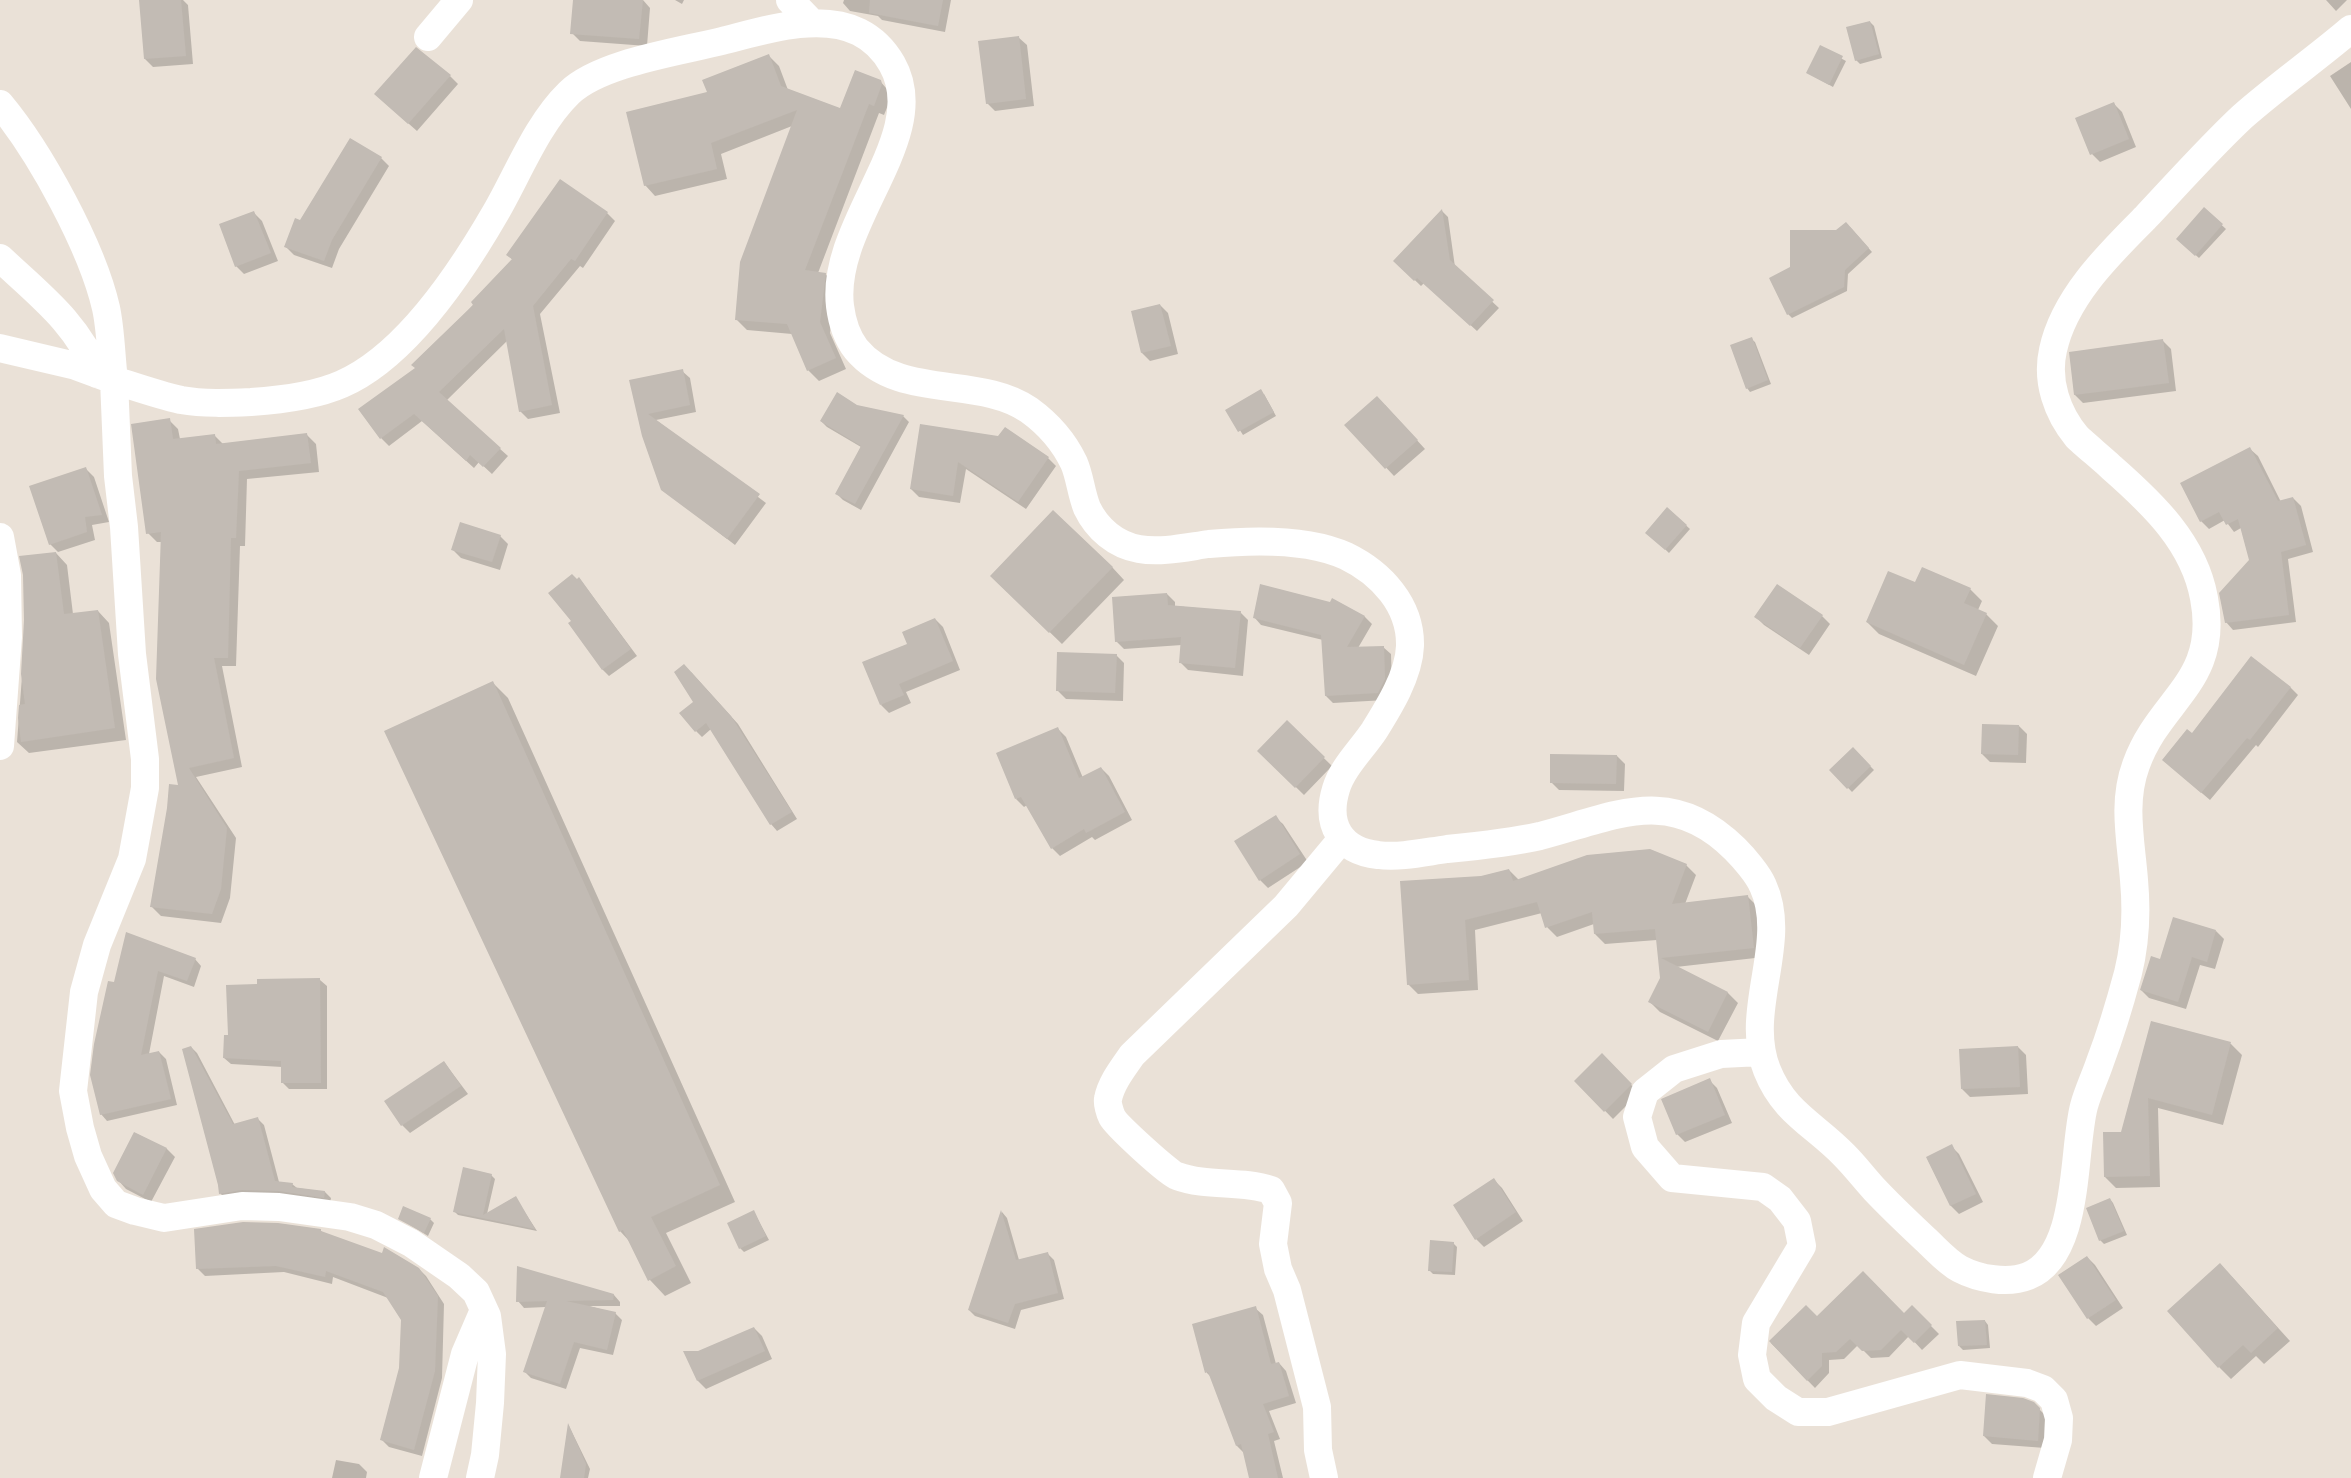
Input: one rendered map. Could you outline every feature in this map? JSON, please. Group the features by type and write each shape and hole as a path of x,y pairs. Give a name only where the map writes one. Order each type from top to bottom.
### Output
{"street":[{"path":"428,37 459,0"},
{"path":"790,0 812,23"},
{"path":"0,348 76,366 175,399 213,403 264,401 313,394 351,381 382,359 440,299 470,256 544,124 564,97 586,79 610,69 757,33 812,23 835,24 861,33 878,45 899,77 903,97 903,117 893,145 854,226 841,271 838,297 845,328 854,347 877,367 905,379 1011,399 1035,414 1056,433 1074,463 1088,511 1106,535 1130,549 1159,550 1231,542 1308,544 1338,551 1366,567 1390,586 1404,612 1411,650 1399,686 1379,723 1352,761 1334,792 1334,822 1341,840 1354,850 1384,857 1516,841 1563,830 1615,813 1657,810 1687,816 1723,838 1743,856 1763,883 1769,908 1771,941 1760,1010 1760,1052 1771,1081 1791,1110 1844,1154 1884,1200 1940,1254 1965,1272 1989,1280 2014,1279 2032,1275 2046,1263 2058,1242 2073,1197 2083,1109 2122,996 2136,939 2136,892 2127,817 2136,763 2152,733 2190,682 2201,663 2207,642 2207,612 2199,577 2185,546 2146,497 2080,440 2067,424 2058,407 2050,373 2055,338 2076,299 2107,256 2247,112 2351,29"},
{"path":"0,104 48,176 88,254 106,309 106,377 124,527 132,654 145,759 145,788 132,859 97,945 84,992 73,1091 80,1128 94,1172 103,1189 116,1204 164,1218 242,1206 279,1207 350,1217 376,1225 411,1243 459,1276 476,1292 484,1310 492,1354 490,1404 485,1455 480,1478"},
{"path":"0,258 72,326 106,377"},
{"path":"0,536 7,575 8,636 0,746"},
{"path":"1324,1478 1318,1450 1318,1407 1287,1290 1278,1269 1273,1244 1278,1203 1270,1190 1255,1185 1226,1185 1175,1176 1112,1117 1107,1100 1115,1081 1132,1055 1286,906 1341,840"},
{"path":"1760,1052 1721,1054 1674,1069 1645,1092 1637,1117 1645,1147 1672,1178 1763,1187 1780,1199 1797,1221 1802,1246 1756,1323 1752,1355 1757,1379 1776,1398 1798,1412 1828,1412 1960,1375 2027,1383 2043,1389 2054,1400 2058,1418 2058,1440 2047,1478"},
{"path":"433,1478 465,1354 484,1310"}],"building":[{"path":"139,0 181,0 186,56 144,59"},
{"path":"573,0 643,0 639,39 570,34"},
{"path":"870,0 943,0 938,26 869,13"},
{"path":"1870,21 1879,54 1855,61 1846,27"},
{"path":"1019,36 1026,99 986,104 978,41"},
{"path":"1820,45 1843,56 1829,85 1806,73"},
{"path":"416,47 451,75 408,124 374,94"},
{"path":"769,54 781,86 840,108 855,70 881,80 882,84 874,106 869,104 805,270 826,273 820,322 836,358 807,371 787,324 735,320 740,262 797,110 711,143 717,169 644,186 626,112 707,92 702,80"},
{"path":"2114,102 2129,139 2090,155 2075,118"},
{"path":"350,138 382,157 332,240 324,261 284,247 295,218 300,220"},
{"path":"560,179 608,212 575,261 571,259 533,306 552,405 519,412 504,329 439,392 501,448 483,467 470,455 466,461 414,414 380,439 358,409 415,368 411,365 473,305 471,302 512,259 506,255"},
{"path":"2204,207 2223,224 2195,256 2176,239"},
{"path":"1442,209 1450,260 1494,300 1470,326 1417,278 1414,281 1393,261"},
{"path":"254,211 271,253 235,267 219,224"},
{"path":"1846,222 1869,248 1845,270 1844,287 1787,315 1769,278 1790,267 1790,230 1836,230"},
{"path":"1160,304 1171,346 1141,353 1131,311"},
{"path":"1752,337 1768,380 1746,389 1730,345"},
{"path":"2163,339 2169,383 2074,395 2069,352"},
{"path":"683,369 690,405 648,414 760,494 727,539 661,490 642,436 629,380"},
{"path":"1261,389 1274,412 1238,432 1225,410"},
{"path":"837,392 857,405 904,415 855,504 835,494 861,446 820,421"},
{"path":"1377,396 1418,440 1385,469 1344,425"},
{"path":"170,418 173,439 215,434 216,444 307,433 311,463 239,471 236,538 231,538 228,658 214,658 234,758 189,768 227,828 221,889 212,914 150,907 167,808 169,784 178,785 156,679 161,532 146,534 131,424"},
{"path":"920,424 998,436 1005,427 1049,457 1018,502 958,462 953,496 910,489"},
{"path":"2250,447 2278,501 2293,497 2306,545 2281,552 2289,615 2225,623 2219,593 2249,560 2238,519 2226,525 2219,512 2200,522 2180,483"},
{"path":"86,467 102,515 85,517 87,532 49,545 29,486"},
{"path":"1667,507 1687,525 1665,550 1645,533"},
{"path":"1053,510 1113,567 1049,633 990,576"},
{"path":"460,522 501,535 492,562 451,550"},
{"path":"56,552 64,614 98,610 115,728 21,742 18,718 19,705 25,704 21,674 24,620 23,575 19,556"},
{"path":"1922,567 1971,588 1964,603 1987,613 1964,665 1866,622 1888,571 1915,582"},
{"path":"572,574 577,579 579,577 631,649 602,670 568,623 571,621 548,593"},
{"path":"1260,584 1330,602 1332,598 1365,616 1347,647 1384,646 1385,679 1378,693 1325,696 1321,635 1253,618"},
{"path":"1777,584 1823,615 1800,648 1754,617"},
{"path":"1167,593 1168,605 1241,611 1235,668 1179,663 1181,637 1115,642 1112,597"},
{"path":"935,618 953,661 899,684 904,695 880,705 862,662 907,644 902,632"},
{"path":"1057,652 1117,654 1115,693 1056,691"},
{"path":"2251,656 2291,687 2250,740 2247,738 2201,793 2162,760 2187,729 2192,733"},
{"path":"684,664 731,716 792,812 770,825 706,723 695,732 679,713 693,702 674,672"},
{"path":"493,681 720,1185 651,1217 676,1266 648,1281 623,1230 619,1232 384,731"},
{"path":"1287,720 1325,757 1295,788 1257,751"},
{"path":"1982,724 2019,725 2018,755 1981,754"},
{"path":"1058,727 1079,778 1101,767 1125,812 1086,833 1084,829 1051,849 1021,797 1015,799 996,753"},
{"path":"1853,747 1871,766 1847,789 1829,770"},
{"path":"1550,754 1617,755 1616,784 1550,783"},
{"path":"1276,815 1300,854 1259,881 1234,841"},
{"path":"1650,849 1687,864 1672,904 1748,895 1754,948 1661,958 1728,992 1708,1032 1648,1002 1660,978 1655,929 1594,934 1592,912 1545,928 1537,902 1465,920 1469,980 1407,985 1400,881 1481,876 1509,869 1513,881 1587,855"},
{"path":"2173,917 2216,930 2207,962 2192,957 2178,1002 2140,990 2151,956 2160,959"},
{"path":"126,932 196,958 187,981 158,971 141,1055 159,1051 171,1099 100,1115 90,1075 94,1044 108,981 114,982"},
{"path":"320,978 321,1083 281,1083 281,1061 223,1058 224,1035 228,1035 226,985 257,984 257,979"},
{"path":"2151,1021 2231,1042 2212,1115 2148,1098 2150,1176 2104,1177 2103,1132 2121,1132"},
{"path":"191,1046 233,1124 258,1117 275,1181 293,1183 292,1187 325,1191 324,1198 279,1191 242,1190 219,1194 182,1049"},
{"path":"2018,1046 2020,1087 1961,1089 1959,1049"},
{"path":"1602,1053 1632,1084 1604,1112 1574,1081"},
{"path":"444,1061 461,1086 401,1126 384,1101"},
{"path":"1710,1078 1725,1115 1676,1135 1661,1099"},
{"path":"134,1132 167,1148 143,1195 117,1181 113,1173"},
{"path":"1952,1144 1976,1194 1950,1206 1926,1157"},
{"path":"463,1167 492,1174 483,1215 516,1196 535,1229 453,1212"},
{"path":"1494,1178 1516,1212 1475,1240 1453,1205"},
{"path":"2110,1198 2124,1231 2099,1241 2086,1208"},
{"path":"403,1206 431,1218 424,1233 398,1219"},
{"path":"754,1210 766,1236 739,1249 727,1223"},
{"path":"1001,1210 1016,1260 1048,1252 1058,1293 1015,1304 1008,1323 968,1310"},
{"path":"243,1222 278,1223 321,1229 321,1231 382,1253 384,1247 419,1268 438,1296 435,1371 414,1450 380,1440 399,1368 401,1320 383,1292 326,1271 325,1277 276,1266 196,1269 194,1229"},
{"path":"1430,1240 1454,1242 1452,1272 1428,1271"},
{"path":"2087,1256 2116,1300 2087,1319 2058,1275"},
{"path":"2220,1263 2278,1328 2251,1353 2243,1345 2218,1368 2167,1311"},
{"path":"517,1266 614,1294 613,1300 566,1301 616,1312 607,1350 574,1342 560,1384 523,1372 547,1301 516,1302"},
{"path":"1863,1271 1904,1313 1912,1305 1932,1325 1914,1343 1901,1330 1881,1350 1862,1351 1850,1339 1836,1352 1822,1353 1822,1366 1807,1381 1769,1341 1806,1305 1817,1316"},
{"path":"1256,1306 1271,1364 1279,1362 1289,1396 1263,1404 1274,1432 1268,1434 1278,1478 1249,1478 1241,1444 1236,1446 1208,1372 1205,1373 1192,1324"},
{"path":"1985,1320 1987,1345 1958,1346 1956,1321"},
{"path":"754,1327 765,1351 697,1381 683,1351 698,1351"},
{"path":"1986,1394 2023,1398 2034,1402 2040,1408 2038,1441 1983,1436"},
{"path":"568,1423 586,1464 584,1478 560,1478"}]}
